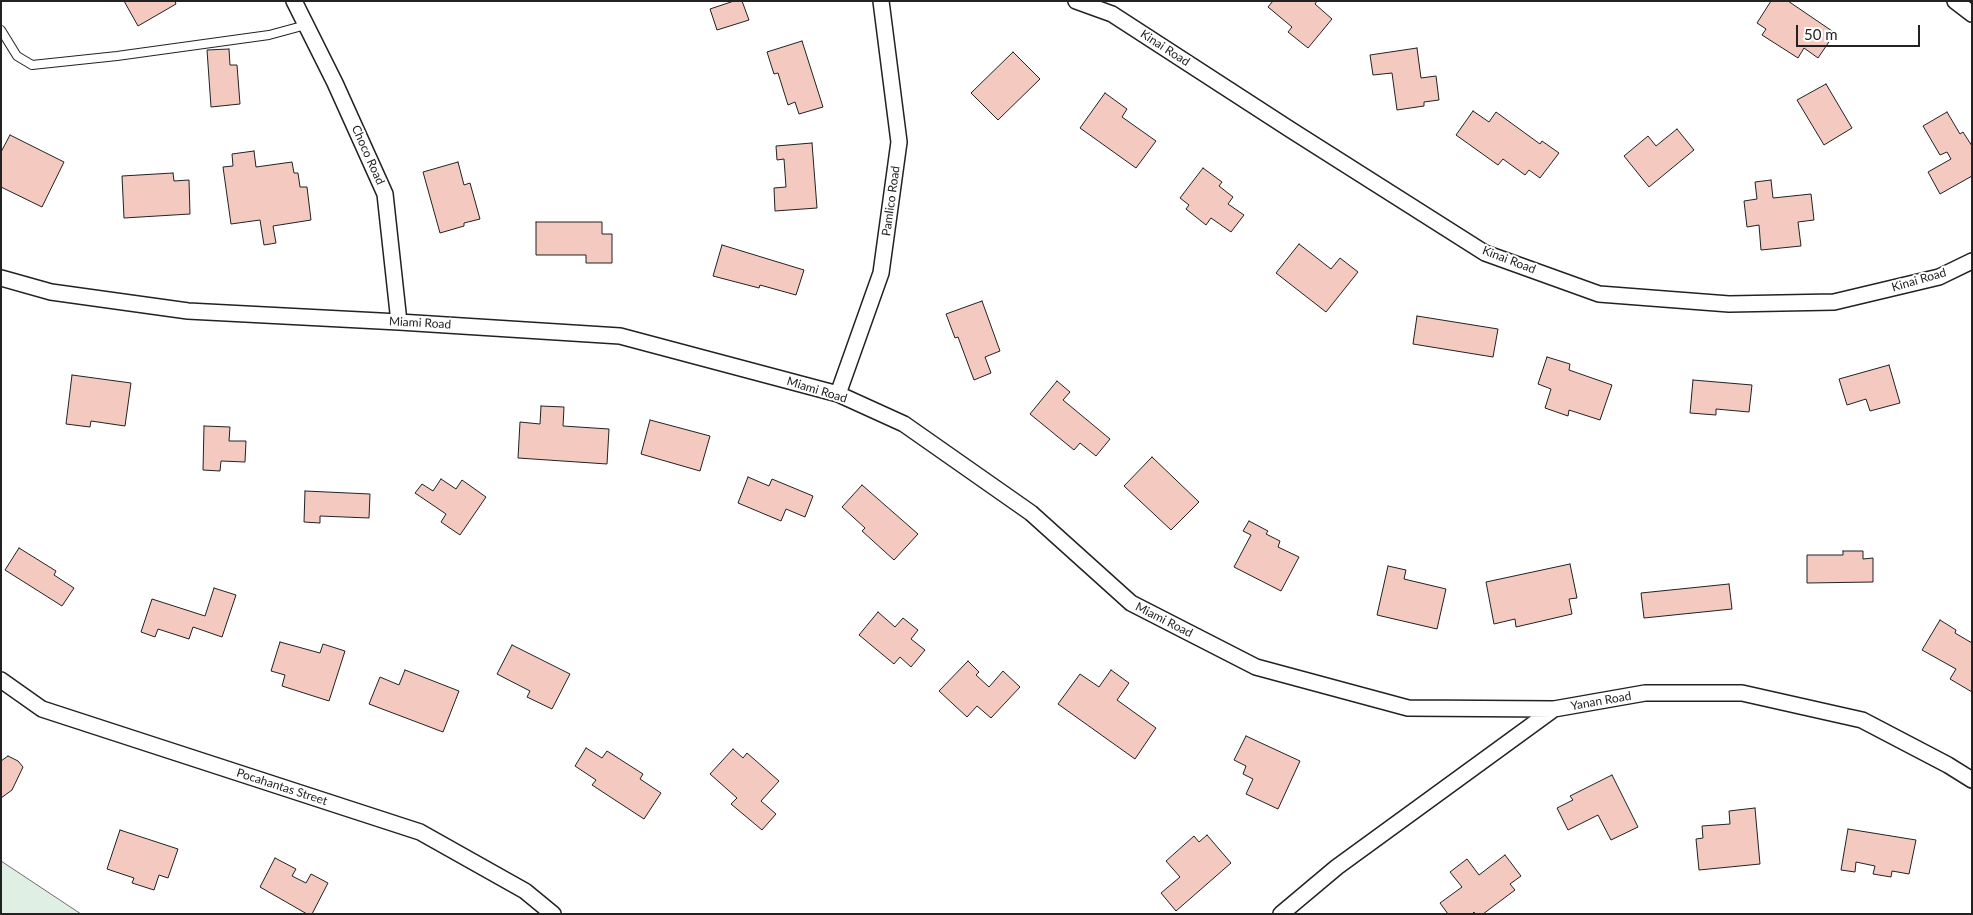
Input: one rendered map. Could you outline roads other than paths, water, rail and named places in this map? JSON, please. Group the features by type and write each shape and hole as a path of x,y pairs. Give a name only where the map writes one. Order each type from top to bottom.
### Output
{"street":[{"name":"Choco Road","path":"294,1 335,83 385,194 399,322"},
{"name":"Pamlico Road","path":"838,394 881,273 899,142 881,1"},
{"name":"Kinai Road","path":"1076,1 1112,14 1485,253 1599,294 1729,304 1834,302 1939,277 1972,261"},
{"path":"1955,1 1972,14"},
{"name":"Miami Road","path":"1,278 51,292 188,311 620,336 838,394 904,424 1031,513 1131,603 1256,667 1408,708 1554,709"},
{"name":"Pocahantas Street","path":"1,680 42,709 420,832 525,891 553,914"},
{"name":"Yanan Road","path":"1281,914 1337,867 1554,709 1645,693 1742,693 1862,720 1948,765 1972,780"}],"lane":[{"path":"1,30 16,56 32,65 117,56 259,36 306,25"}]}
